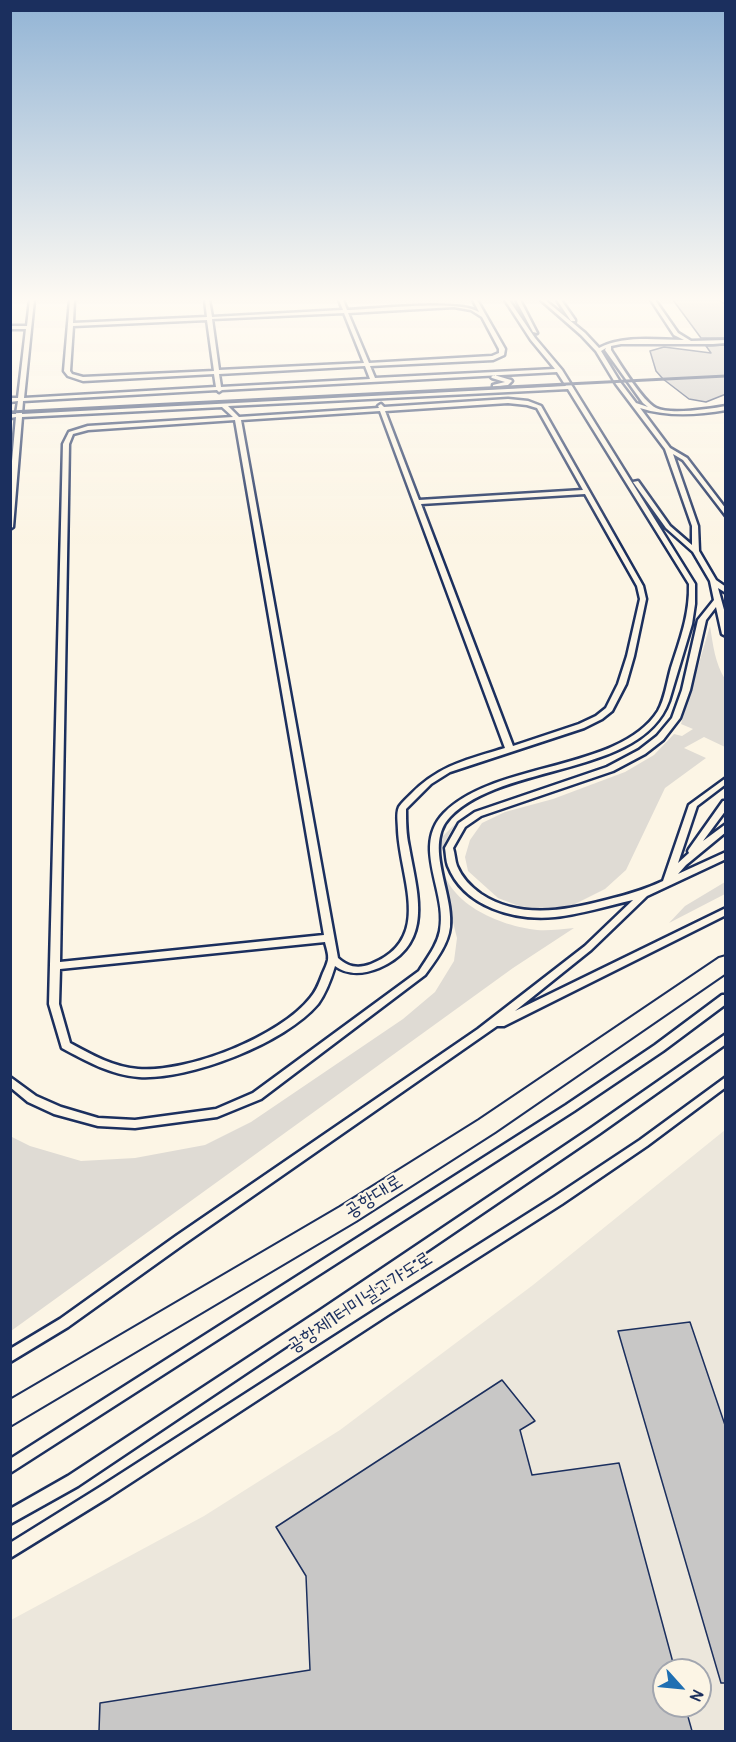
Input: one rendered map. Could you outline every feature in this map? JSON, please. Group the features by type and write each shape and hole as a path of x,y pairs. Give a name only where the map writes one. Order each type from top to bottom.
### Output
{"street":[{"name":"공항대로","path":"10,1414 348,1214 487,1126 726,963"}],"lane":[{"path":"10,527 22,381"},
{"path":"218,381 219,390"},
{"path":"10,400 353,381"},
{"path":"469,391 506,384 509,381"},
{"path":"10,1081 32,1099 58,1111 98,1122 135,1124 217,1113 257,1096 422,973 437,951 445,928 446,912 434,848 435,831 446,816 465,799 493,787 625,744 648,728 661,712 687,627 693,598 692,584 615,457 566,381"},
{"path":"619,381 668,449 695,526 696,551"},
{"path":"630,381 649,408 656,410"},
{"path":"10,416 569,387"},
{"path":"377,396 510,750"},
{"path":"222,404 238,419 333,959 313,1002 291,1021 233,1055 174,1071 140,1074 100,1065 66,1045 54,1004 68,438 71,433 88,428 238,419 508,401 528,402 539,407 640,586 643,599 621,686 608,711 578,727 447,770 420,789 402,809 402,833 415,906 414,927 401,951 380,964 359,972 343,968 333,959"},
{"path":"635,405 674,412 726,408"},
{"path":"668,449 685,459 726,514"},
{"path":"615,457 650,499 668,527 696,551 713,581 726,634"},
{"path":"417,502 588,492"},
{"path":"713,581 726,591"},
{"path":"717,601 702,620 686,690 676,718 660,738 642,752 610,769 478,814 462,825 449,848 453,871 464,886 488,902 518,913 558,914 644,894 726,855"},
{"path":"667,882 693,805 726,780"},
{"path":"667,882 726,803"},
{"path":"683,863 726,827"},
{"path":"10,1356 64,1323 180,1240 482,1032 588,948 644,894"},
{"path":"482,1032 726,911"},
{"path":"54,966 330,938"},
{"path":"10,1467 570,1108 659,1048 726,998"},
{"path":"10,1517 73,1481 323,1315 594,1131 726,1038"},
{"name":"공항제1터미널고가도로","path":"10,1551 172,1451 325,1348 629,1153 726,1081"}],"shaded area":[{"path":"710,626 713,647 725,679 725,747 704,737 684,748 706,758 665,788 626,870 605,889 571,906 541,909 519,906 498,898 468,871 465,857 470,840 482,823 505,812 553,799 625,772 654,755 674,734 682,736 693,729 681,724"},
{"path":"455,824 444,845 441,858 444,874 462,900 491,917 522,928 556,930 574,928 513,968 11,1331 10,1136 30,1146 81,1161 135,1158 205,1145 251,1122 403,1019 435,992 454,961 457,938 450,910 438,884 436,849 443,836"},
{"path":"725,882 725,894 669,923 685,906"},
{"path":"725,1130 725,1731 11,1732 11,1620 204,1516 340,1430 533,1285"}],"building":[{"path":"666,381 726,381 726,394 706,402 689,399"},
{"path":"690,1322 726,1428 726,1683 721,1683 618,1331"},
{"path":"502,1380 535,1421 520,1430 532,1475 619,1463 672,1658 652,1658 652,1718 688,1718 692,1731 99,1731 100,1703 310,1670 306,1576 276,1527"}],"railway":[{"path":"10,412 621,381"}]}
